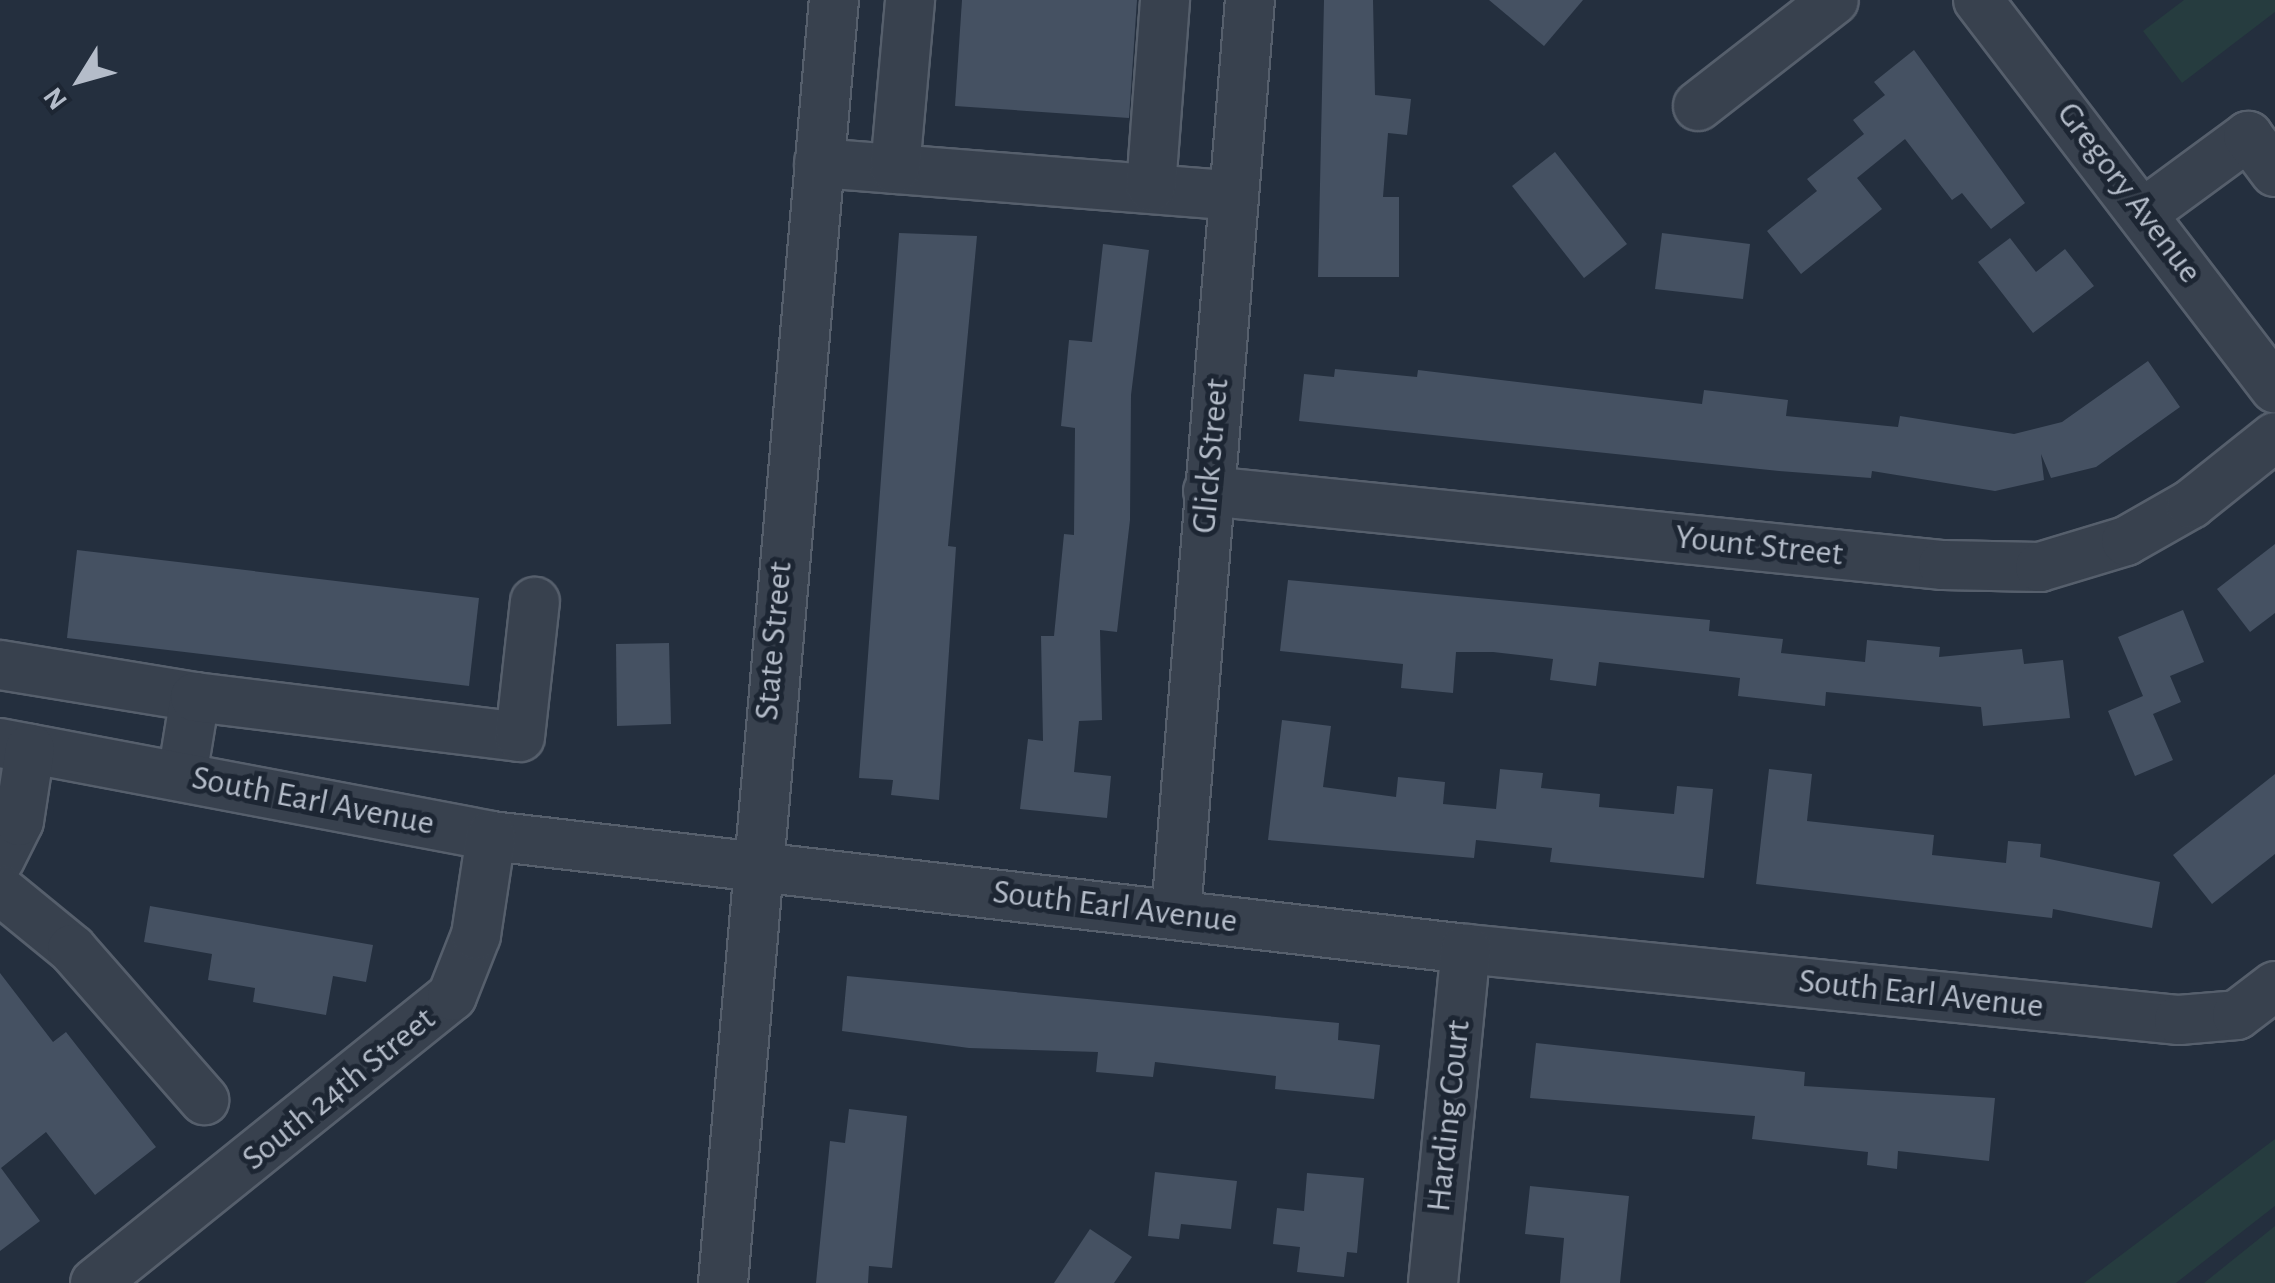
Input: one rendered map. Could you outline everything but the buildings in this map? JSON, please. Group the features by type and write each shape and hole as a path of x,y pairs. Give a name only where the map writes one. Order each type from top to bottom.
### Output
{"street":[{"name":"State Street","path":"723,1283 755,866 834,0"},
{"path":"895,169 910,0"},
{"path":"1151,187 1165,0"},
{"name":"Glick Street","path":"1176,913 1250,0"},
{"path":"1698,106 1834,0"},
{"name":"Gregory Avenue","path":"1978,0 2146,211 2275,389"},
{"path":"2146,211 2261,154"},
{"path":"819,163 1234,196"},
{"name":"Yount Street","path":"1208,491 1944,565 2040,567 2126,541 2191,504 2275,437"},
{"path":"0,666 195,696 520,737 535,602"},
{"path":"182,776 195,696"},
{"path":"0,859 20,821 15,746"},
{"name":"South Earl Avenue","path":"15,746 491,836 1466,949 2179,1020 2237,1016 2275,986"},
{"name":"South 24th Street","path":"95,1283 452,996 476,935 491,836"},
{"path":"0,890 72,948 204,1100"},
{"name":"Harding Court","path":"1433,1283 1466,949"}],"green space":[{"path":"2184,0 2275,0 2275,12 2182,83 2143,31"},
{"path":"2275,1139 2275,1206 2176,1283 2084,1283"},
{"path":"2275,1226 2275,1283 2204,1283"}]}
